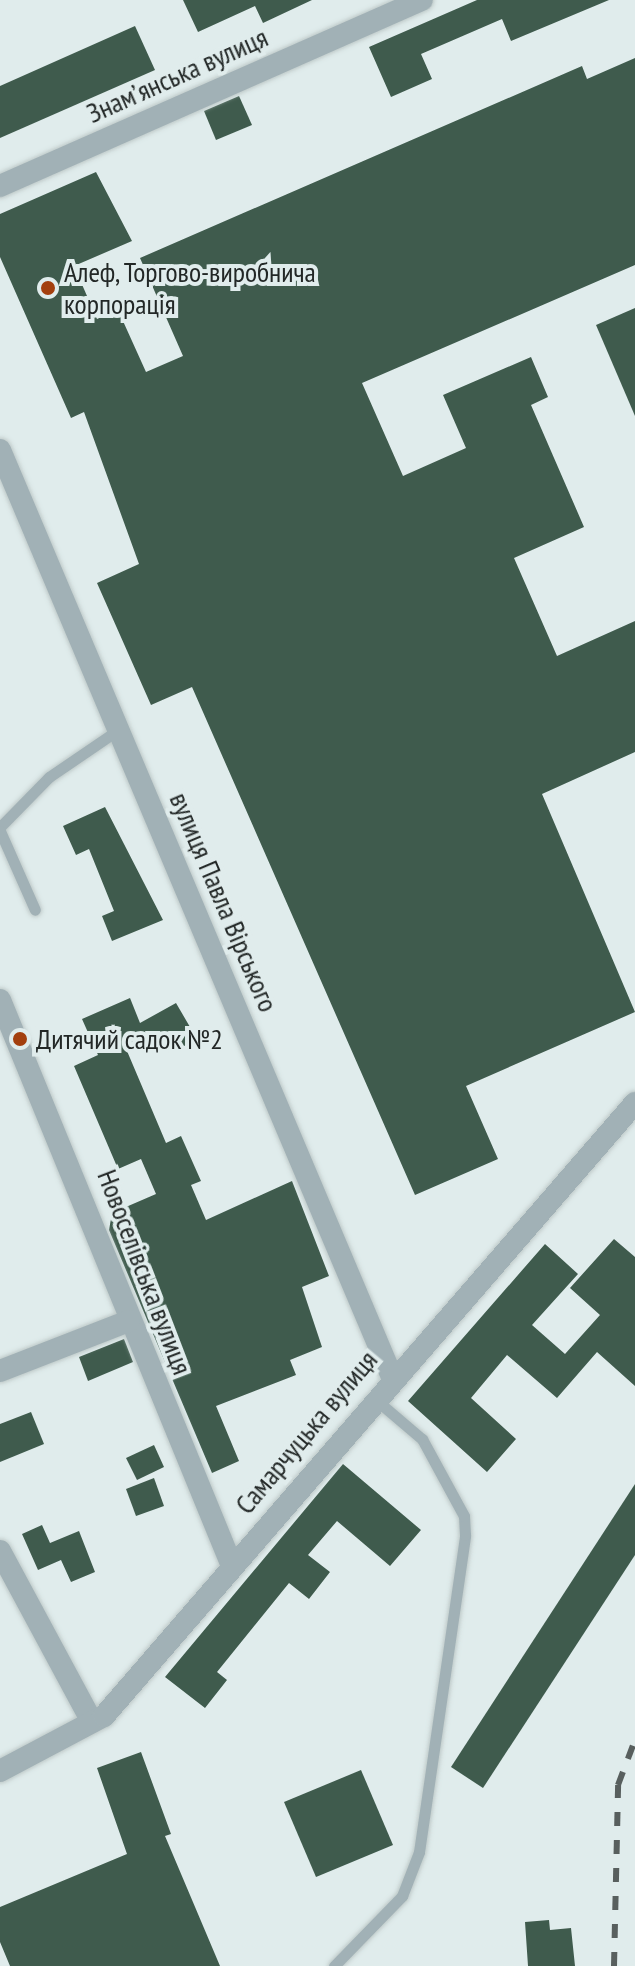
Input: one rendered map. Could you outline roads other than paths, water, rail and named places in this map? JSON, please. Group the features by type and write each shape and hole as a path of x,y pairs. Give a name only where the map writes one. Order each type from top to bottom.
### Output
{"street":[{"name":"Знамʼянська вулиця","path":"0,186 422,0"},
{"name":"вулиця Павла Вірського","path":"0,450 392,1377"},
{"name":"Новоселівська вулиця","path":"0,1000 64,1142 129,1321 232,1566"},
{"name":"Самарчуцька вулиця","path":"0,1771 92,1722 635,1103"},
{"path":"0,1371 129,1321"},
{"path":"0,1551 92,1722"}],"lane":[{"path":"35,910 0,829 49,777 118,730"},
{"path":"334,1966 402,1896 419,1852 465,1535 464,1516 422,1439 374,1399"}],"railway":[{"path":"614,1966 618,1785 635,1740"}],"place":[{"name":"Алеф, Торгово-виробнича корпорація","path":"48,288"},
{"name":"Дитячий садок №2","path":"20,1039"}]}
